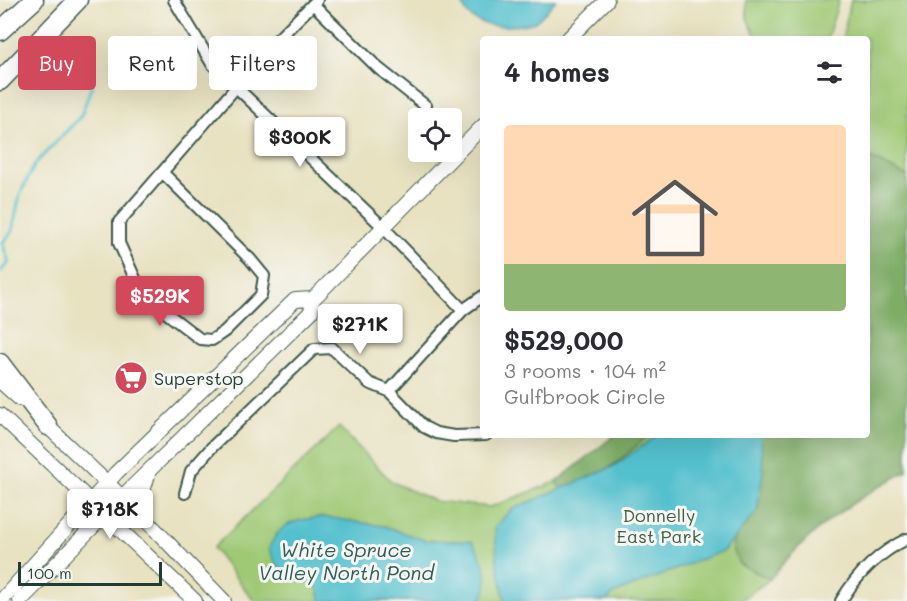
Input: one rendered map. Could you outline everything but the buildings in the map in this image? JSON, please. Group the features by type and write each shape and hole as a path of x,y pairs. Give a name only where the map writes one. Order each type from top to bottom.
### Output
{"highway":[{"path":"0,31 34,0"},
{"path":"0,81 78,0"},
{"path":"0,363 48,426"}],"street":[{"path":"174,0 209,59"},
{"path":"571,36 607,0"},
{"path":"281,36 315,2 384,73 426,106"},
{"path":"163,173 250,259 264,276 261,295 225,331 212,340 206,341 193,335 142,294 117,237 119,222 123,216 236,90"},
{"path":"238,90 383,227 463,310"},
{"path":"20,601 122,497 311,312 313,299 480,129"},
{"path":"389,391 463,310 480,298"},
{"path":"1,601 107,483 295,300 313,299"},
{"path":"185,493 191,471 212,447 314,349 324,347 332,348 369,383 389,391 424,427 436,433 480,436"},
{"path":"0,381 145,519 224,601"},
{"path":"0,415 190,597 213,590"},
{"path":"145,519 140,501 149,472"},
{"path":"841,601 860,573 874,559 907,539"}],"green space":[{"path":"746,0 839,1 828,36 756,36 747,18"},
{"path":"851,0 907,0 907,194 870,168 870,36 843,36"},
{"path":"870,158 907,176 907,471 832,518 800,546 770,579 739,564 733,548 746,475 748,438 870,438"},
{"name":"Donnelly East Park","path":"339,427 392,482 435,501 490,507 556,482 567,495 616,463 645,438 748,438 739,564 770,579 740,601 254,601 213,548"},
{"path":"611,438 645,438 616,463 566,495 556,482"}],"water":[{"path":"462,0 556,0 535,22 501,26 480,22 471,17 465,10"},
{"path":"654,438 761,438 763,471 757,512 723,551 615,593 606,601 505,601 497,561 495,527 511,510 612,467"},
{"name":"White Spruce Valley North Pond","path":"324,517 384,526 424,540 472,541 486,571 485,593 481,601 320,601 317,587 287,575 276,563 269,548 279,532 291,523"}],"waterway":[{"path":"0,272 9,262 2,243 12,232 20,194 35,164 81,116 90,90"}],"place":[{"name":"Superstop","path":"131,378"}]}
